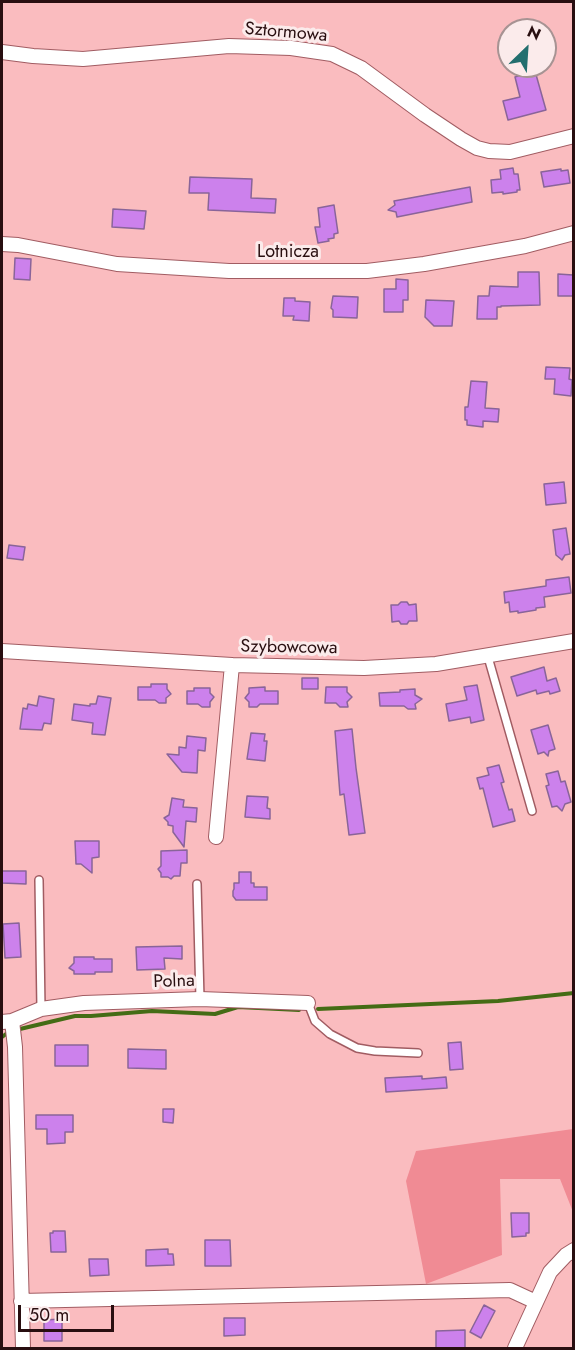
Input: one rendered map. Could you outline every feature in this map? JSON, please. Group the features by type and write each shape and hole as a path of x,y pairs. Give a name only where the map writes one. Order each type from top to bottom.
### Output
{"street":[{"name":"Sztormowa","path":"2,52 83,59 229,46 291,48 332,54 361,68 425,115 477,148 510,152 573,136"},
{"name":"Lotnicza","path":"2,244 117,264 229,271 367,271 424,264 514,248 573,233"},
{"name":"Szybowcowa","path":"2,651 232,665 364,668 436,664 573,641"},
{"path":"216,837 232,665"},
{"name":"Polna","path":"7,1021 41,1009 84,1004 200,999 308,1003"},
{"path":"7,1021 15,1047 23,1348"},
{"path":"515,1348 550,1272 573,1250"},
{"path":"21,1301 510,1290 536,1302"}],"lane":[{"path":"488,657 532,811"},
{"path":"39,880 41,1009"},
{"path":"197,884 200,999"},
{"path":"308,1003 315,1021 330,1035 357,1048 418,1053"}],"shaded area":[{"path":"573,1129 573,1212 560,1179 500,1179 502,1255 426,1284 406,1181 416,1151"}],"building":[{"path":"515,78 537,78 546,110 508,120 503,101 520,97"},
{"path":"513,168 514,174 518,174 520,190 503,194 503,192 492,193 491,180 501,179 500,170"},
{"path":"561,169 561,171 568,170 570,183 544,187 541,172"},
{"path":"190,177 252,179 251,198 276,199 275,213 208,210 209,193 189,193"},
{"path":"470,187 472,202 397,217 396,212 388,210 395,205 394,201"},
{"path":"334,205 338,233 334,234 334,238 328,239 329,241 318,243 315,227 320,227 318,208"},
{"path":"113,209 146,211 144,229 112,227"},
{"path":"15,258 31,259 30,280 14,279"},
{"path":"518,272 539,272 540,305 501,306 497,307 497,319 477,319 478,296 489,296 490,286 518,287"},
{"path":"558,274 573,275 573,296 558,296"},
{"path":"396,279 408,280 408,300 403,300 403,312 384,312 384,289 396,289"},
{"path":"333,296 358,297 357,318 333,317 331,308"},
{"path":"284,298 310,302 309,321 293,320 294,316 283,316"},
{"path":"426,300 454,301 452,326 434,326 425,317"},
{"path":"546,367 570,368 571,396 554,394 555,379 545,379"},
{"path":"471,381 487,382 485,408 499,409 498,422 483,421 483,427 467,425 465,407 468,407"},
{"path":"564,482 566,503 546,505 544,484"},
{"path":"566,528 570,554 565,555 562,560 556,555 553,530"},
{"path":"9,545 25,547 23,560 7,558"},
{"path":"569,577 571,593 544,597 545,607 518,613 518,611 510,612 509,602 505,603 504,592 546,586 546,580"},
{"path":"401,602 407,602 409,605 416,604 417,621 409,621 407,624 401,624 399,621 392,622 391,605 398,605"},
{"path":"544,667 547,681 556,678 560,691 537,694 536,690 517,696 511,677"},
{"path":"302,678 318,678 318,689 302,689"},
{"path":"151,684 167,684 167,689 171,694 166,698 166,703 159,703 155,700 138,700 138,687 151,687"},
{"path":"477,685 484,720 471,723 470,717 449,721 446,704 467,700 464,687"},
{"path":"265,687 265,691 278,691 278,704 260,704 257,707 249,707 249,702 245,698 249,693 249,688"},
{"path":"326,687 347,687 347,692 352,697 347,702 348,707 340,707 336,703 325,703"},
{"path":"194,688 210,688 210,693 214,697 210,702 210,707 187,704 187,691 194,691"},
{"path":"415,689 415,695 422,699 415,704 416,709 408,709 404,706 380,706 379,693"},
{"path":"39,696 54,699 51,724 44,723 42,730 20,729 23,708 27,709 28,704 37,706"},
{"path":"98,696 111,698 105,735 92,734 93,723 72,720 74,704 90,706 90,704 96,704"},
{"path":"548,725 555,749 549,751 548,756 544,752 538,754 531,730"},
{"path":"352,729 365,833 349,835 344,794 340,795 335,731"},
{"path":"251,733 265,734 264,741 267,741 265,761 247,759"},
{"path":"187,736 206,738 205,751 198,750 197,773 182,772 167,754 179,755 179,747 186,748"},
{"path":"499,765 504,782 501,783 509,810 512,809 515,821 493,827 483,788 480,789 477,778 489,775 487,768"},
{"path":"558,771 561,782 565,781 571,802 565,804 562,811 557,806 552,807 546,786 549,785 546,774"},
{"path":"247,796 268,797 267,808 270,809 270,819 245,817"},
{"path":"172,798 184,800 183,807 197,808 196,822 186,821 184,847 173,832 173,826 168,825 164,818 169,815"},
{"path":"75,841 99,841 99,857 92,858 92,873 81,864 76,864"},
{"path":"187,850 187,863 181,863 180,876 174,876 171,879 161,877 158,869 161,866 161,851"},
{"path":"2,871 26,871 26,884 2,883"},
{"path":"239,872 251,872 251,883 254,883 254,887 267,887 267,900 236,900 233,891 234,883 239,883"},
{"path":"19,923 21,957 5,958 3,924"},
{"path":"182,946 182,959 164,958 165,969 137,970 136,947"},
{"path":"74,957 112,959 112,972 74,974 74,971 69,968 74,963"},
{"path":"461,1042 463,1069 450,1070 448,1043"},
{"path":"55,1045 88,1045 88,1066 55,1066"},
{"path":"128,1049 166,1050 166,1069 128,1068"},
{"path":"422,1076 422,1079 446,1077 447,1088 386,1092 385,1078"},
{"path":"163,1109 174,1109 173,1123 163,1122"},
{"path":"36,1115 73,1115 73,1132 65,1132 65,1143 47,1144 47,1129 36,1129"},
{"path":"511,1213 529,1213 529,1233 526,1233 526,1236 512,1237"},
{"path":"65,1231 66,1252 51,1252 50,1233"},
{"path":"205,1240 230,1240 231,1266 205,1266"},
{"path":"168,1249 168,1254 173,1254 174,1265 146,1266 146,1250"},
{"path":"89,1259 108,1259 109,1275 90,1276"},
{"path":"484,1305 495,1311 481,1338 470,1332"},
{"path":"224,1318 245,1318 245,1335 224,1336"},
{"path":"62,1319 62,1341 44,1341 44,1320"},
{"path":"465,1330 465,1348 436,1348 436,1331"}],"waterway":[{"path":"318,1009 498,1001 574,993"},
{"path":"20,1029 75,1016 152,1011 215,1014 238,1007 299,1010"},
{"path":"2,1037 6,1034"}]}
